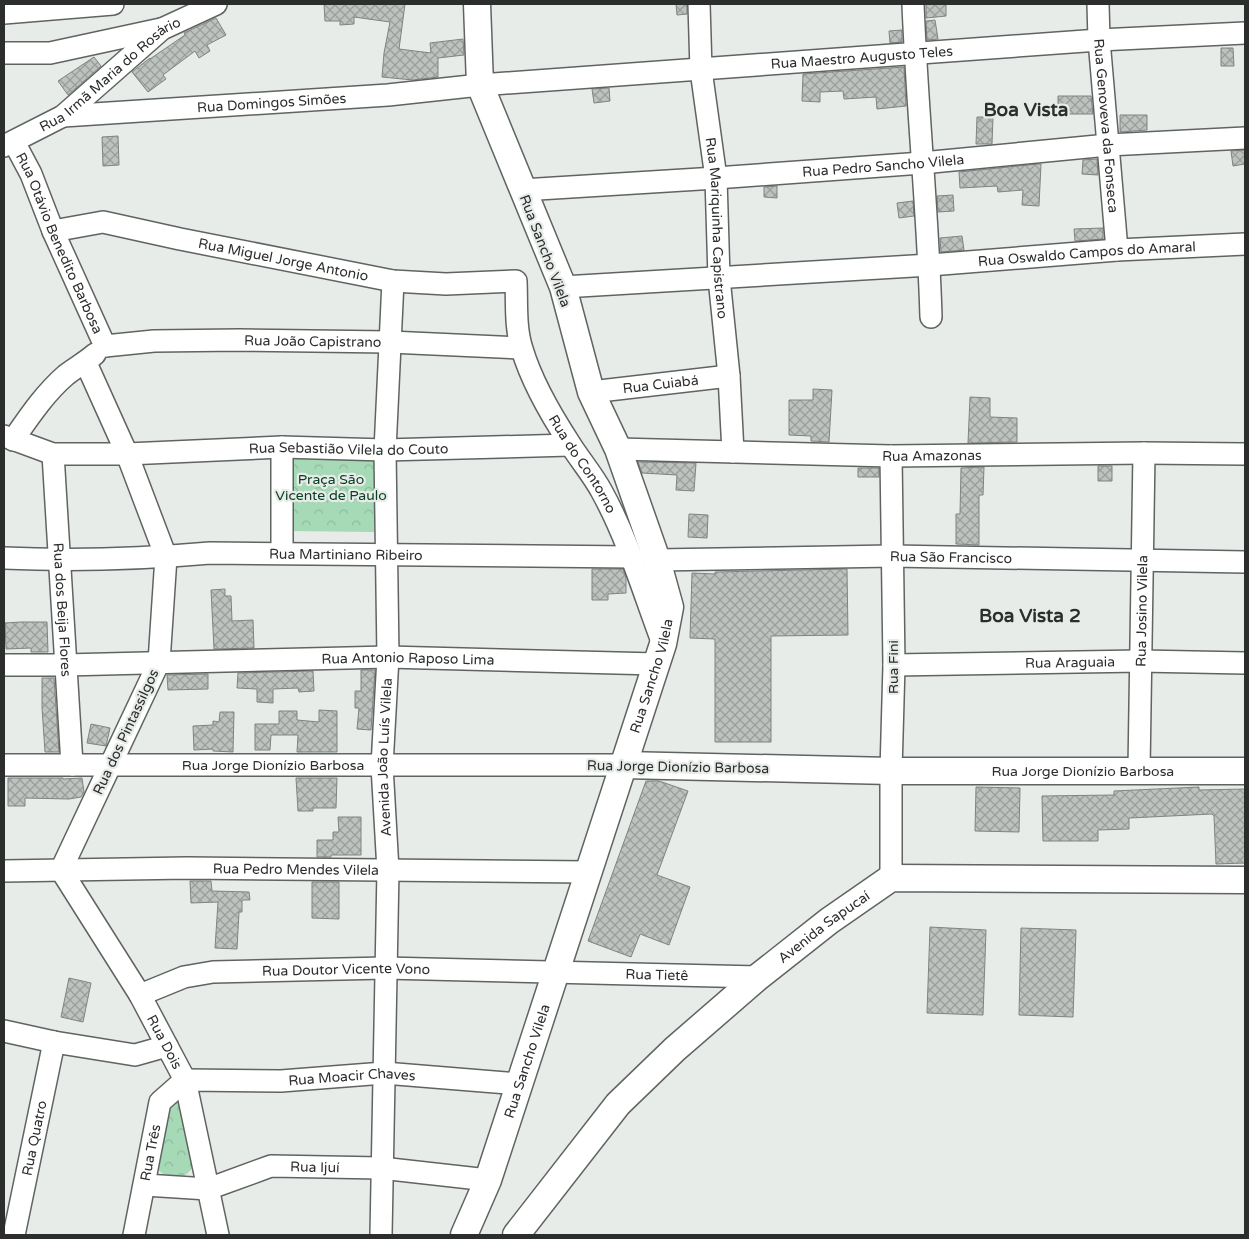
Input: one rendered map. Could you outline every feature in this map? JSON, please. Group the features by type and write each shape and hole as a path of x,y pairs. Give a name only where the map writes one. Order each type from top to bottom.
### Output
{"main road":[{"name":"Rua Sancho Vilela","path":"464,1235 488,1180 659,654 670,608 657,560 618,449 591,392 563,288 480,85 477,4"},
{"name":"Rua Jorge Dionízio Barbosa","path":"623,765 891,771 1245,771"},
{"path":"891,878 1245,880"},
{"name":"Avenida Sapucaí","path":"516,1235 618,1104 675,1049 758,977 830,921 891,878"}],"street":[{"path":"4,14 113,4"},
{"name":"Rua Irmã Maria do Rosário","path":"9,144 63,116 162,29 216,4"},
{"name":"Rua Mariquinha Capistrano","path":"699,4 701,70 716,178 719,278 729,376 733,452"},
{"path":"913,4 930,265 931,317"},
{"name":"Rua Genoveva da Fonseca","path":"1098,4 1099,40 1117,250"},
{"path":"4,53 50,53 162,29"},
{"name":"Rua Maestro Augusto Teles","path":"480,85 1099,40 1245,33"},
{"name":"Rua Domingos Simões","path":"63,116 388,95 480,85"},
{"name":"Rua Pedro Sancho Vilela","path":"522,190 922,163 1108,145 1245,138"},
{"name":"Rua Otávio Benedito Barbosa","path":"9,144 31,174 53,231 105,346"},
{"name":"Rua Miguel Jorge Antonio","path":"53,231 104,222 393,281 446,284 516,281"},
{"name":"Rua Oswaldo Campos do Amaral","path":"563,288 930,265 1117,250 1245,244"},
{"name":"Avenida João Luís Vilela","path":"381,1235 388,870 382,766 388,657 385,450 393,281"},
{"name":"Rua do Contorno","path":"516,281 518,327 521,348 528,367 545,402 570,445 602,491 632,557 659,654"},
{"name":"Rua João Capistrano","path":"105,346 154,341 238,340 390,342 521,348"},
{"path":"8,438 67,374 86,363 105,346"},
{"name":"Rua dos Pintassilgos","path":"61,870 159,662 166,557 126,454 86,363"},
{"name":"Rua Cuiabá","path":"591,392 729,376"},
{"name":"Rua Sebastião Vilela do Couto","path":"8,438 53,454 126,454 282,447 385,450 570,445"},
{"path":"282,447 282,553"},
{"name":"Rua Amazonas","path":"618,449 891,456 1144,453 1245,454"},
{"name":"Rua Josino Vilela","path":"1139,770 1144,453"},
{"name":"Rua dos Beija Flores","path":"53,454 61,560 65,665 72,765"},
{"name":"Rua Fini","path":"891,456 894,665 891,771 891,878"},
{"name":"Rua Martiniano Ribeiro","path":"4,558 61,560 166,557 210,552 632,557"},
{"name":"Rua São Francisco","path":"657,560 892,556 1245,562"},
{"name":"Rua Antonio Raposo Lima","path":"4,664 65,665 388,657 659,654"},
{"name":"Rua Araguaia","path":"894,665 1140,661 1245,663"},
{"name":"Rua Jorge Dionízio Barbosa","path":"4,765 623,765"},
{"name":"Rua Pedro Mendes Vilela","path":"4,871 187,868 589,872"},
{"name":"Rua Dois","path":"61,870 140,996 184,1080 218,1235"},
{"path":"1206,880 1245,891"},
{"name":"Rua Doutor Vicente Vono","path":"140,996 184,977 213,972 385,968 556,972"},
{"name":"Rua Tietê","path":"556,972 758,977"},
{"path":"4,1031 54,1042 135,1055 166,1046"},
{"name":"Rua Quatro","path":"14,1235 54,1042"},
{"name":"Rua Moacir Chaves","path":"184,1080 281,1081 384,1073 519,1084"},
{"name":"Rua Três","path":"134,1235 160,1102 184,1080"},
{"name":"Rua Ijuí","path":"145,1186 208,1189 271,1166 381,1168 488,1180"}],"green space":[{"name":"Praça São Vicente de Paulo","path":"289,442 375,443 374,532 288,531"},
{"path":"178,1101 180,1102 193,1166 186,1175 167,1177 158,1170 156,1165 168,1106"}],"building":[{"path":"324,4 405,4 399,49 431,53 430,43 463,39 464,55 438,58 438,77 413,80 382,77 390,22 354,17 354,24 340,25 340,21 325,21"},
{"path":"676,4 687,4 687,14 677,15"},
{"path":"926,4 946,4 946,16 926,18"},
{"path":"216,18 226,35 207,45 210,51 199,58 195,51 163,75 166,79 148,92 132,72 185,35 184,33"},
{"path":"935,20 938,39 927,40 926,21"},
{"path":"902,30 902,42 890,43 889,31"},
{"path":"1221,48 1233,48 1234,66 1221,66"},
{"path":"94,57 101,66 68,95 58,81"},
{"path":"904,67 906,106 877,109 876,97 844,99 843,91 820,92 820,102 802,101 803,74"},
{"path":"609,88 610,101 594,103 592,89"},
{"path":"1058,96 1091,96 1093,114 1058,114"},
{"path":"1120,115 1147,115 1147,130 1120,132"},
{"path":"977,117 993,117 992,144 976,144"},
{"path":"118,136 119,165 103,166 102,137"},
{"path":"1245,150 1245,164 1233,166 1231,151"},
{"path":"1097,159 1098,175 1082,174 1083,160"},
{"path":"1041,164 1039,206 1022,205 1023,190 998,192 997,186 960,188 959,172"},
{"path":"777,186 777,198 764,197 764,187"},
{"path":"953,195 954,211 938,212 937,196"},
{"path":"913,201 914,216 899,218 897,203"},
{"path":"1103,228 1103,239 1075,241 1074,229"},
{"path":"962,236 964,250 941,252 940,238"},
{"path":"813,389 832,390 829,442 811,441 811,436 789,435 789,400 813,400"},
{"path":"970,397 990,398 990,417 1017,418 1017,442 968,443"},
{"path":"638,462 696,463 694,491 676,490 677,475 642,473"},
{"path":"1098,466 1112,466 1112,481 1098,481"},
{"path":"984,467 983,495 979,495 979,545 956,544 956,514 960,514 961,468"},
{"path":"858,468 879,468 879,477 858,477"},
{"path":"689,514 708,515 707,538 688,537"},
{"path":"592,569 623,569 626,578 626,593 608,594 608,600 592,600"},
{"path":"847,569 848,635 771,636 771,742 715,742 715,639 690,638 692,573 715,574 715,572"},
{"path":"225,589 225,596 231,596 232,621 253,620 254,648 214,649 211,590"},
{"path":"47,622 48,652 31,652 31,648 6,649 5,623"},
{"path":"361,670 375,670 371,730 357,729 359,708 355,708 355,691 361,691"},
{"path":"313,671 314,691 299,692 298,688 273,689 273,703 257,702 257,689 237,688 238,673"},
{"path":"208,674 208,689 168,690 167,675"},
{"path":"42,678 54,678 59,752 45,752"},
{"path":"319,710 337,711 337,752 297,752 298,735 271,735 270,750 255,750 255,724 279,724 279,711 297,711 297,720 319,722"},
{"path":"220,712 234,712 233,752 213,751 213,749 194,750 193,726 213,725 213,721 219,722"},
{"path":"91,724 110,728 106,746 87,743"},
{"path":"8,778 82,778 84,792 81,797 69,799 25,798 25,806 8,806"},
{"path":"296,778 337,778 336,808 313,808 313,811 298,811"},
{"path":"646,781 659,781 688,791 657,875 690,887 669,945 640,934 631,957 588,941"},
{"path":"976,787 1020,788 1019,832 975,831"},
{"path":"1199,787 1199,790 1245,789 1245,863 1216,864 1214,816 1212,814 1129,818 1129,829 1098,830 1098,841 1043,841 1042,796 1114,795 1114,791"},
{"path":"338,817 361,817 361,855 317,857 317,840 333,840 333,832 339,832"},
{"path":"190,881 211,881 212,891 249,892 250,900 242,900 242,912 239,912 237,949 215,948 218,902 191,903"},
{"path":"312,882 339,882 339,919 312,918"},
{"path":"930,927 986,930 983,1015 927,1013"},
{"path":"1021,928 1076,930 1073,1017 1019,1015"},
{"path":"69,978 91,983 83,1022 61,1017"}],"district":[{"name":"Boa Vista","path":"1026,110"},
{"name":"Boa Vista 2","path":"1030,616"}]}
